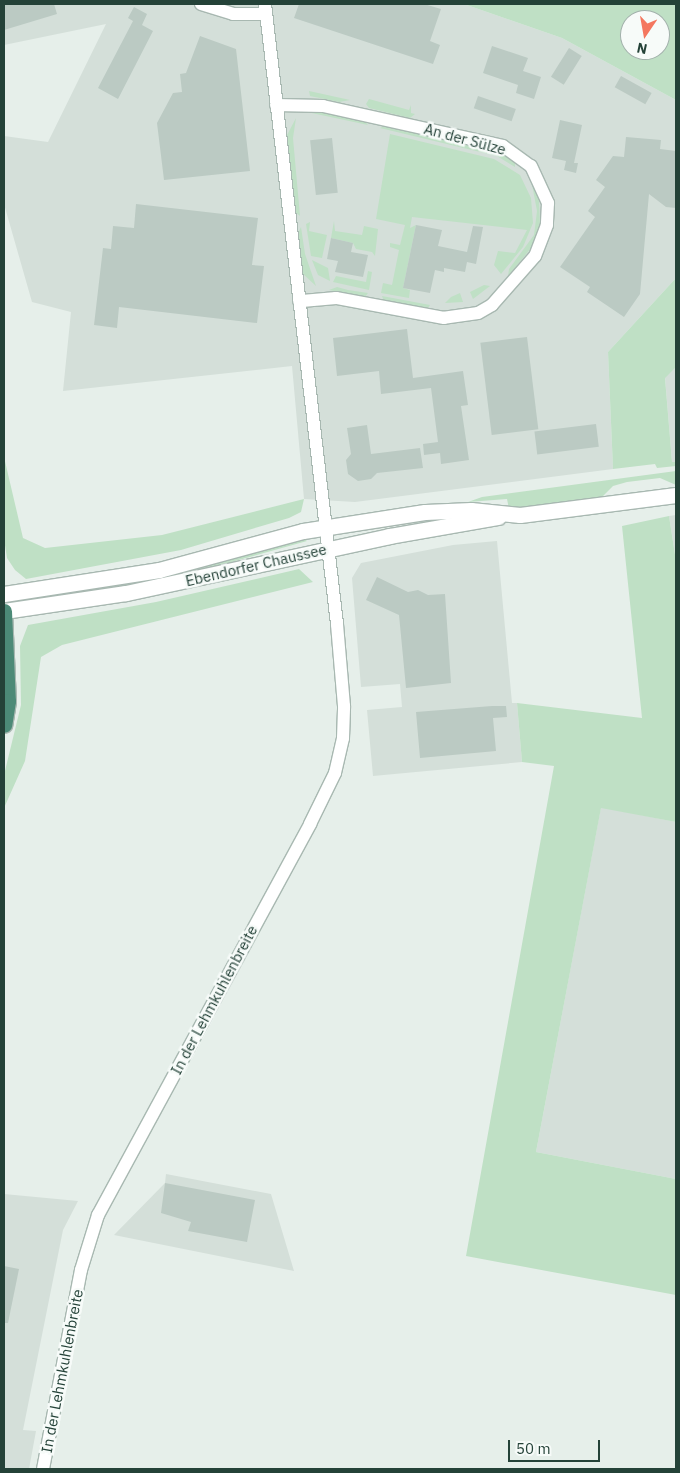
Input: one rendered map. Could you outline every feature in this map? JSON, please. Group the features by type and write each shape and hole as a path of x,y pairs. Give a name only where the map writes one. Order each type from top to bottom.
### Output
{"highway":[{"path":"4,611 8,701 4,725"}],"main road":[{"name":"Ebendorfer Chaussee","path":"4,611 126,594 328,549 507,515 676,495"},
{"name":"Ebendorfer Chaussee","path":"4,594 186,564 263,540 324,527 453,509 507,515"}],"street":[{"path":"202,4 232,14 265,9 324,527"},
{"name":"An der Sülze","path":"276,105 323,106 503,146 531,166 548,203 547,224 535,256 492,305 478,313 444,318 336,298 299,301"},
{"name":"In der Lehmkuhlenbreite","path":"43,1469 81,1270 98,1215 310,824 335,773 343,738 344,706 328,549 324,527"}],"shaded area":[{"path":"4,4 464,4 562,38 676,100 676,278 608,352 613,469 355,502 304,499 292,366 63,391 71,312 32,302 4,204 4,136 48,142 106,24 4,45"},
{"path":"676,367 676,462 672,462 665,377"},
{"path":"676,515 676,561 669,516"},
{"path":"497,541 512,703 517,703 522,762 373,776 367,710 402,707 400,684 361,687 352,578 361,563 453,545"},
{"path":"601,807 676,822 676,1179 536,1152"},
{"path":"166,1174 271,1194 294,1271 114,1235 165,1183"},
{"path":"4,1194 78,1201 63,1230 23,1430 36,1431 29,1469 4,1469"}],"green space":[{"path":"464,4 676,4 676,100 562,38"},
{"path":"309,91 350,100 339,102 310,96"},
{"path":"369,99 409,110 411,105 411,113 415,114 410,118 369,108 366,104"},
{"path":"313,110 364,120 368,125 307,112"},
{"path":"296,118 293,138 300,216 295,212 286,137"},
{"path":"386,125 503,154 515,161 515,167 497,156 380,128"},
{"path":"390,134 494,159 520,175 531,198 533,223 523,247 501,274 494,265 498,251 515,253 527,230 412,217 410,228 416,225 403,288 410,290 409,298 381,293 383,283 392,285 399,250 390,247 390,243 400,245 405,225 376,219"},
{"path":"531,179 539,197 540,225 532,247 508,276 509,269 534,235 537,211"},
{"path":"334,221 335,231 362,235 364,226 378,229 375,256 372,252 356,249 353,243 331,238"},
{"path":"310,222 309,231 327,235 322,258 311,256 306,224"},
{"path":"301,227 305,254 316,286 302,273 297,235"},
{"path":"312,260 328,268 330,281 318,275"},
{"path":"368,271 372,272 369,290 333,282 336,276 366,282"},
{"path":"676,278 676,367 665,378 672,462 676,462 676,466 657,468 655,464 613,469 608,352"},
{"path":"484,285 490,286 473,299 470,292"},
{"path":"337,287 368,293 365,297 329,290"},
{"path":"460,293 463,302 445,303 451,297"},
{"path":"382,296 430,305 428,308 384,301"},
{"path":"4,457 23,538 45,548 162,535 304,499 301,512 289,518 181,550 26,579 15,570 7,558 4,539"},
{"path":"676,471 676,485 660,478 627,482 613,486 601,498 509,509 507,499 468,502 482,497"},
{"path":"669,516 676,561 676,822 601,808 536,1152 676,1179 676,1295 466,1256 554,766 522,762 517,703 642,718 622,526"},
{"path":"303,538 307,541 181,576 30,602 29,597"},
{"path":"299,569 313,582 62,645 41,657 25,761 4,808 4,775 21,705 20,646 28,625 156,602"}],"building":[{"path":"4,4 54,4 57,14 4,30"},
{"path":"299,4 424,4 441,9 430,41 440,45 433,64 294,18"},
{"path":"134,7 147,14 142,25 153,31 118,99 98,88 133,21 128,18"},
{"path":"200,36 236,49 250,171 164,180 157,123 173,93 182,92 180,74 186,73"},
{"path":"492,46 528,58 523,71 541,77 534,99 516,93 518,85 483,73"},
{"path":"569,48 582,56 564,85 551,77"},
{"path":"621,76 652,93 645,104 615,87"},
{"path":"478,96 516,109 512,121 474,108"},
{"path":"560,120 582,125 574,163 578,163 576,173 564,170 566,161 552,158"},
{"path":"626,137 661,140 660,149 676,151 676,208 666,207 649,194 640,294 624,317 587,292 590,287 560,267 595,217 588,211 605,187 596,180 613,156 624,157"},
{"path":"332,138 338,193 316,195 310,140"},
{"path":"136,204 258,218 252,265 264,266 257,323 119,307 117,328 94,325 103,248 111,249 113,226 134,228"},
{"path":"416,225 442,230 438,246 467,252 473,226 483,227 476,264 467,262 465,272 444,268 444,272 435,270 430,293 403,288"},
{"path":"331,238 353,243 351,252 368,255 363,277 335,272 338,261 327,259"},
{"path":"407,329 413,378 463,371 468,405 461,406 469,460 441,464 440,453 424,455 423,444 438,442 431,388 381,394 379,371 337,376 333,338"},
{"path":"527,337 538,429 492,435 480,343"},
{"path":"596,424 599,447 537,454 534,432"},
{"path":"367,425 371,454 420,448 423,468 377,473 371,479 358,481 348,474 346,460 351,454 347,428"},
{"path":"377,577 408,592 418,590 428,595 445,594 451,683 406,688 399,615 366,600"},
{"path":"506,706 507,717 493,718 496,751 420,758 416,712"},
{"path":"165,1183 255,1200 247,1242 188,1231 191,1222 161,1213"},
{"path":"4,1266 19,1269 8,1323 4,1323"}]}
